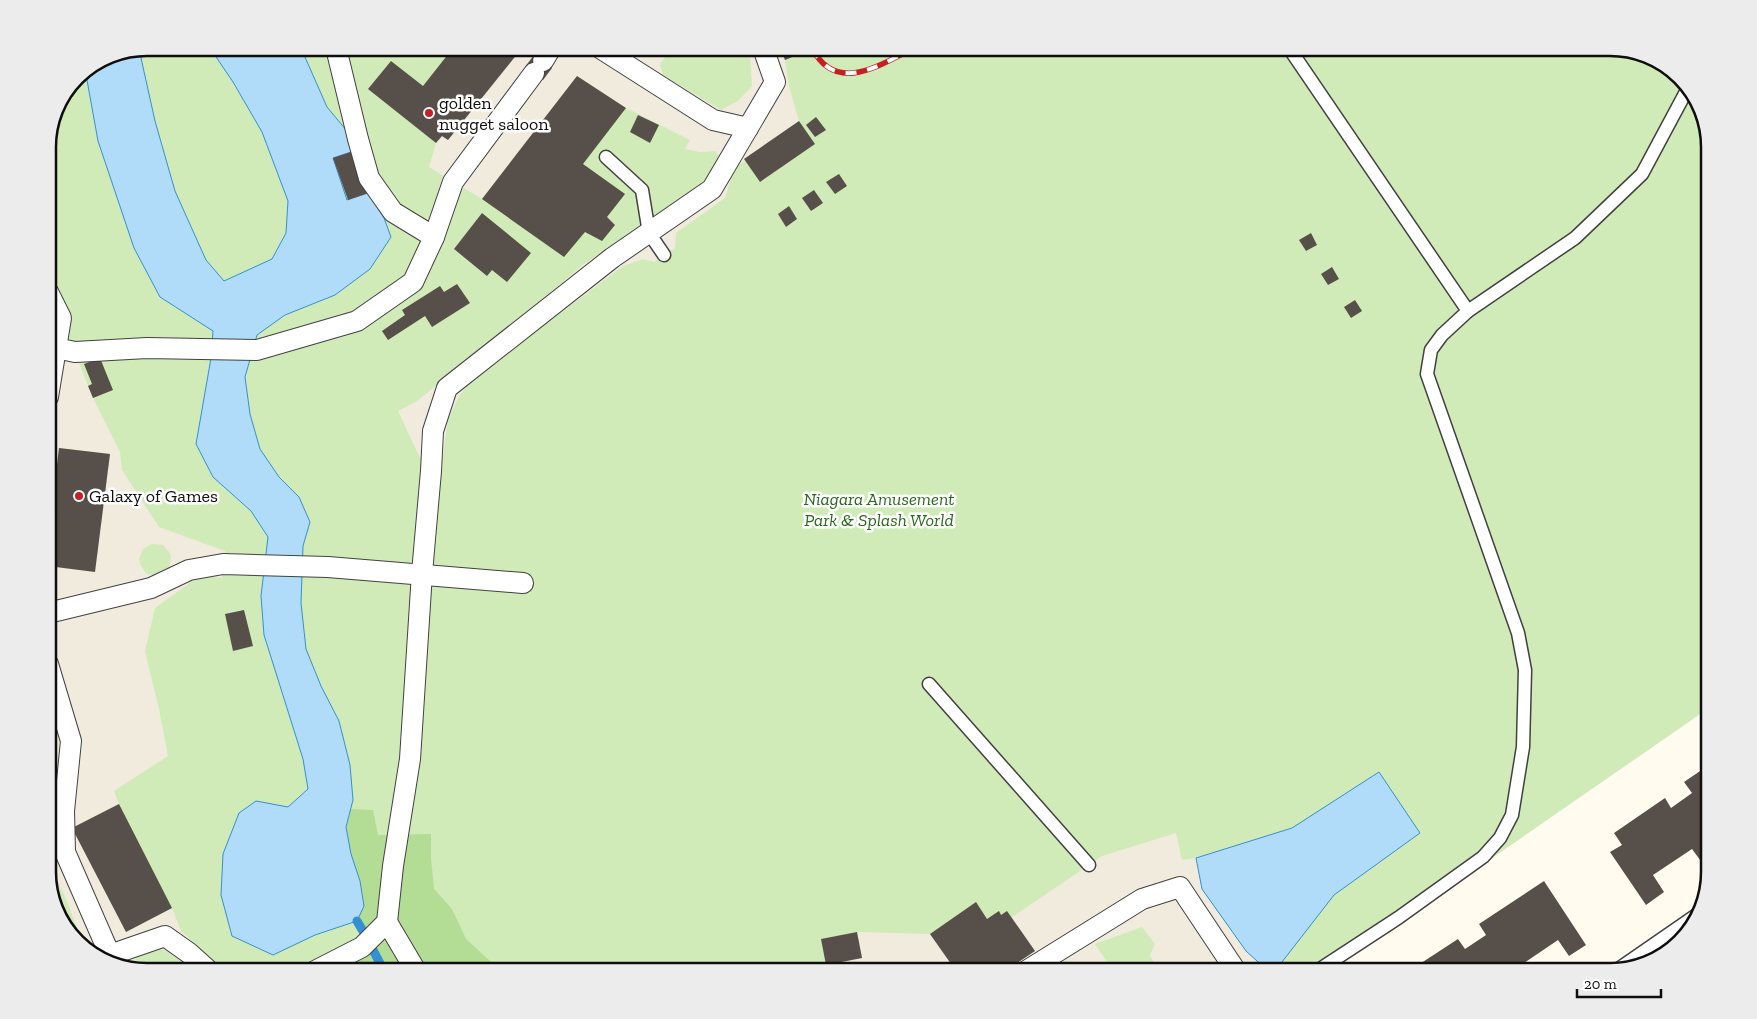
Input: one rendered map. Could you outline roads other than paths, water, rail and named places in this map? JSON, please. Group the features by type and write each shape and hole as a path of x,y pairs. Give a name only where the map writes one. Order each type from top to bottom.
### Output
{"street":[{"path":"338,56 369,178 393,212 434,237"},
{"path":"613,56 713,120 748,128"},
{"path":"411,963 387,922 410,759 422,575 432,471 433,431 447,388 612,258 712,189 776,82 767,56"},
{"path":"56,308 61,318 56,348 75,352 147,348 257,350 357,322 413,282 434,237 454,182 542,61"},
{"path":"56,610 151,588 189,570 223,564 328,567 523,583"},
{"path":"56,692 70,741 64,811 65,852 110,955"},
{"path":"1040,963 1142,899 1180,887 1230,963"},
{"path":"333,963 362,947 387,922"},
{"path":"116,957 165,936 190,953 200,963"}],"lane":[{"path":"1294,56 1468,311"},
{"path":"1331,963 1483,857 1500,838 1512,815 1523,747 1525,670 1518,633 1427,374 1431,350 1442,335 1468,311 1575,238 1642,174 1684,95"},
{"path":"606,157 642,190 649,232 664,255"},
{"path":"929,684 1089,866"},
{"path":"1631,961 1685,923"}],"water":[{"path":"141,56 155,121 175,191 206,260 224,281 272,259 286,233 288,201 262,132 215,56 305,56 327,107 347,131 354,151 333,158 347,200 368,193 384,218 391,237 370,269 335,295 285,315 257,335 245,377 250,414 260,449 279,477 299,497 310,522 303,546 301,603 306,649 321,686 339,721 350,765 353,800 346,827 351,854 360,881 364,906 357,921 315,935 273,955 232,936 221,895 223,854 239,813 256,801 288,807 308,789 303,759 264,635 261,596 268,537 251,511 213,477 196,444 211,358 213,331 160,297 134,248 98,141 87,79 112,63"},
{"path":"1379,772 1420,833 1334,895 1281,963 1259,963 1246,951 1202,889 1196,858 1292,828"}],"waterway":[{"path":"357,921 364,933"},
{"path":"373,950 380,963"}],"railway":[{"path":"818,56 822,62 833,70 846,73 873,68 899,56"}],"place":[{"name":"golden nugget saloon","path":"429,113"},
{"name":"Galaxy of Games","path":"79,496"}],"park label":[{"name":"Niagara Amusement Park & Splash World","path":"879,509"}]}
